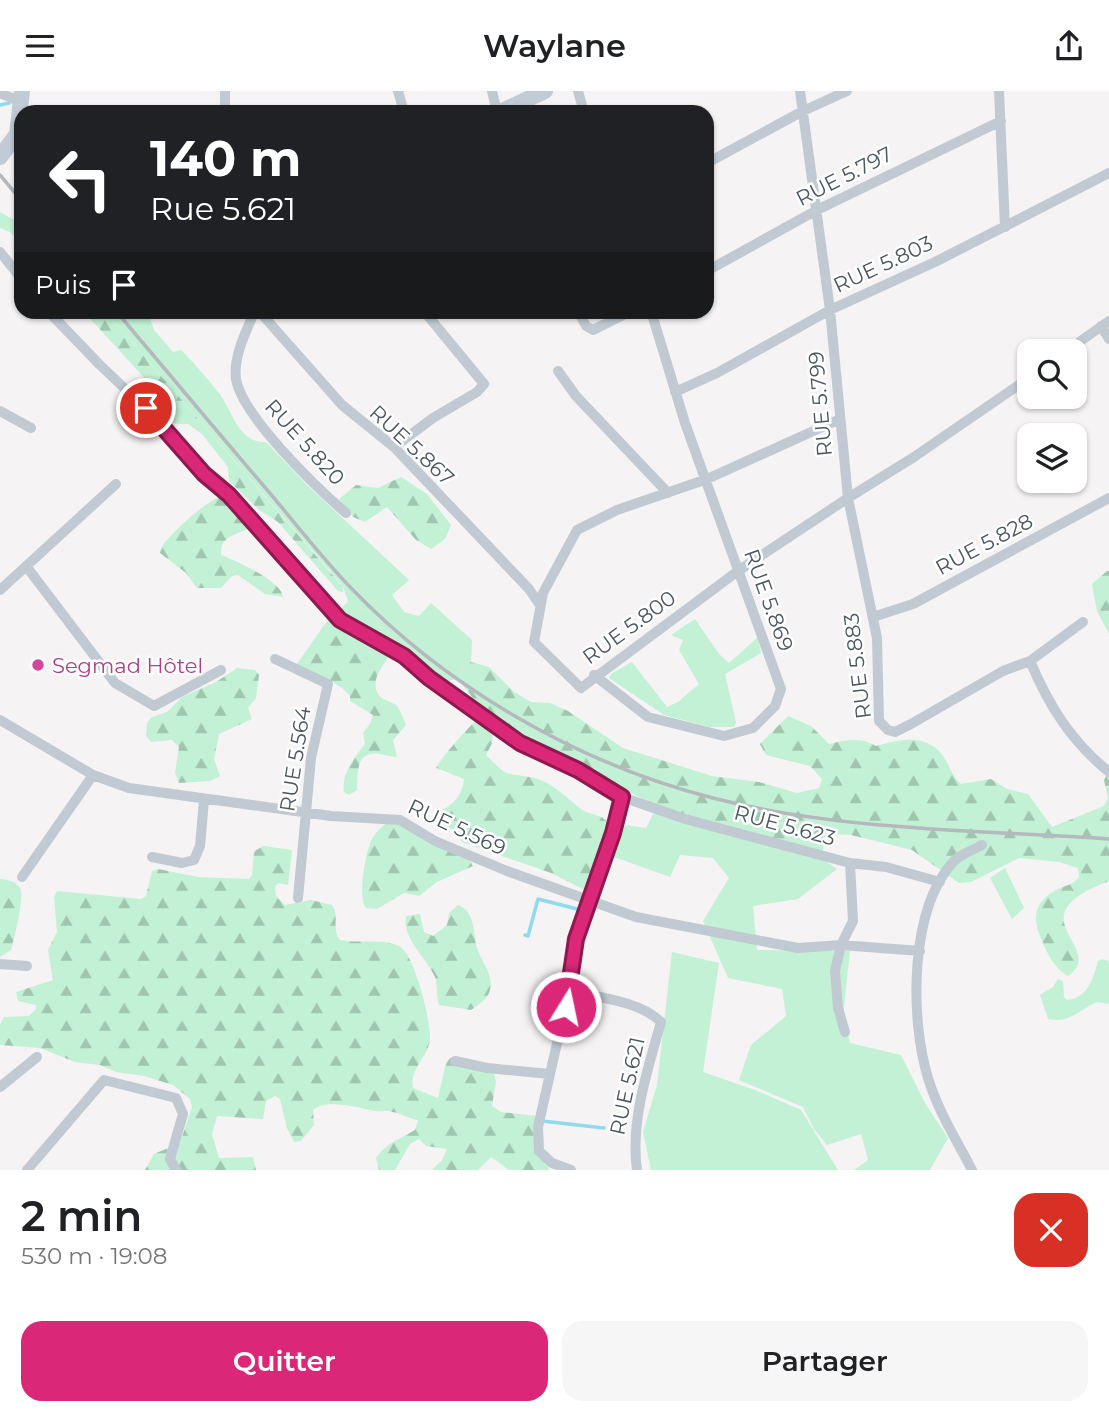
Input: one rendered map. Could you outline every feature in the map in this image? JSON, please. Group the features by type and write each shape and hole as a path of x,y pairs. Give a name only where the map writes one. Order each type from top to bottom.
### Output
{"main road":[{"path":"514,105 545,91"},
{"path":"0,157 14,138"}],"street":[{"name":"RUE 5.799","path":"800,91 830,310 848,498"},
{"path":"714,159 803,111 847,91"},
{"path":"999,91 1005,227"},
{"path":"0,93 21,97"},
{"name":"RUE 5.797","path":"714,267 817,210 1001,121"},
{"name":"RUE 5.803","path":"675,392 717,373 830,310 1005,227 1109,173"},
{"path":"0,252 14,269"},
{"path":"56,319 162,423 184,454 229,495 340,620 404,656 429,678 520,743 578,770 622,797 591,901 576,939 569,991 538,1127 539,1151 552,1163 571,1170"},
{"name":"RUE 5.820","path":"254,319 238,363 236,377 239,392 247,407 304,474 346,513"},
{"name":"RUE 5.867","path":"264,319 342,405 394,447 529,589 540,605"},
{"path":"394,447 433,418 477,392 484,384 431,319"},
{"path":"582,319 586,326 593,330 615,319"},
{"name":"RUE 5.869","path":"594,675 649,717 724,736 753,728 775,706 781,689 675,392 653,319"},
{"path":"1083,339 1105,323 1109,339"},
{"path":"558,371 576,396 668,493"},
{"path":"848,498 914,457 1017,386"},
{"path":"0,411 31,428"},
{"name":"RUE 5.800","path":"840,419 707,479 617,510 577,530 543,593 534,642 581,688 594,675 738,571 848,498"},
{"path":"0,590 116,484"},
{"name":"RUE 5.883","path":"848,498 863,584 877,638 879,721 888,730 895,732 1003,671 1030,661 1083,622"},
{"name":"RUE 5.828","path":"873,617 914,604 1109,498"},
{"path":"26,566 115,683 134,696 154,706 221,670"},
{"name":"RUE 5.564","path":"275,659 328,684 313,748 298,898"},
{"path":"1030,661 1043,692 1070,735 1109,772"},
{"name":"RUE 5.569","path":"0,720 93,775 129,789 306,812 400,820 435,842 557,891 645,919 798,948 841,945 920,951"},
{"path":"22,877 93,775"},
{"name":"RUE 5.623","path":"622,797 685,819 850,863 886,867 940,882"},
{"path":"152,857 182,863 194,860 200,846 204,800"},
{"path":"972,1170 939,1112 927,1075 918,1021 920,951 922,928 940,882 957,858 982,845"},
{"path":"845,1032 838,1008 835,971 841,945 853,921 850,863"},
{"path":"0,964 27,966"},
{"name":"RUE 5.621","path":"569,991 641,1009 652,1013 661,1021 648,1067 634,1148 637,1170"},
{"path":"0,1087 37,1057"},
{"path":"455,1061 503,1070 550,1074"},
{"path":"27,1170 104,1080 176,1098 183,1114 170,1159 176,1170"}],"green space":[{"path":"0,212 14,220 14,236 10,232 0,228"},
{"path":"90,319 112,319 343,587 343,592 338,591 278,522 259,510 229,481 228,467 202,434 188,424 170,422 164,411 162,397"},
{"path":"112,319 150,319 154,330 173,352 181,350 214,387 242,431 256,441 266,442 307,485 409,580 392,595 404,612 419,616 431,603 472,640 471,662 463,666 458,679 442,682 393,651 393,638 367,610 348,602 343,586"},
{"path":"401,477 427,494 451,525 445,539 431,549 416,540 387,507 365,522 353,517 339,499 356,485 378,488"},
{"path":"222,496 229,499 249,526 225,540 221,555 267,578 281,591 283,597 265,594 238,575 232,576 221,588 197,588 186,573 160,553 167,539 186,521"},
{"path":"1107,571 1109,634 1097,611 1092,584"},
{"path":"348,602 367,610 393,638 393,646 376,679 376,686 380,696 394,703 406,725 393,740 397,757 372,754 362,759 358,770 357,790 349,795 344,792 345,779 350,766 365,744 363,733 373,715 350,701 350,696 339,686 297,664 327,621"},
{"path":"695,619 719,654 729,663 758,637 761,653 725,674 736,722 734,727 709,727 664,715 609,678 611,674 632,662 667,707 678,702 699,684 679,650 683,640 671,635"},
{"path":"471,662 489,667 514,692 531,702 550,703 568,711 623,748 712,776 759,782 797,793 819,788 822,779 810,766 766,755 760,744 788,716 811,726 829,744 859,740 876,746 912,740 929,744 943,756 961,784 991,779 1007,789 1028,794 1052,827 1104,806 1108,798 1104,780 1109,770 1109,881 1081,895 1067,907 1064,920 1078,954 1078,965 1068,976 1055,965 1042,941 1036,919 1043,900 1076,880 1079,877 1078,868 1059,862 1019,858 971,882 959,883 912,850 851,835 831,834 824,841 822,859 653,814 655,805 564,759 483,711 458,679 463,666"},
{"path":"237,668 255,670 259,675 256,698 248,708 252,719 219,734 214,759 220,776 210,781 179,783 175,773 179,747 172,740 151,742 146,736 147,723 152,717 167,712 182,697 216,682"},
{"path":"476,721 493,732 492,743 486,755 501,770 545,782 581,809 603,818 609,824 592,887 587,891 551,873 462,842 454,830 435,823 433,815 454,802 464,779 436,768"},
{"path":"653,814 822,859 837,869 798,899 753,906 757,950 850,951 843,1016 850,1043 901,1055 925,1103 948,1138 930,1170 854,1170 868,1160 861,1134 827,1145 814,1129 803,1107 739,1080 751,1045 786,1016 782,989 728,978 703,921 729,878 713,858 680,855 670,877 614,857 625,825 646,828"},
{"path":"390,821 430,844 467,857 473,866 437,882 419,896 404,893 377,909 366,908 363,903 362,884 368,851 373,837"},
{"path":"264,846 292,850 288,885 278,883 275,887 276,896 285,905 311,900 332,905 340,940 385,942 405,951 421,988 430,1030 429,1045 414,1075 413,1088 438,1098 446,1063 450,1058 494,1073 496,1082 492,1106 501,1112 538,1116 541,1148 549,1170 509,1170 491,1157 478,1170 432,1170 442,1160 447,1149 426,1146 419,1139 410,1144 395,1170 379,1170 376,1158 384,1148 415,1130 418,1120 390,1111 343,1105 319,1106 313,1110 314,1125 301,1141 294,1142 287,1128 280,1099 275,1096 266,1101 263,1119 217,1116 212,1134 219,1158 253,1157 256,1170 145,1170 154,1154 180,1143 192,1107 190,1099 173,1085 144,1076 75,1062 40,1048 0,1045 0,1025 4,1017 29,1016 36,1009 36,1005 18,1001 16,992 53,980 48,950 57,932 54,897 57,891 141,899 146,896 152,871 158,869 198,877 249,879 252,875 254,851"},
{"path":"1005,868 1024,908 1012,919 990,878"},
{"path":"0,879 9,880 20,888 21,900 11,950 0,957"},
{"path":"458,905 464,908 471,918 477,948 491,984 487,996 471,1010 439,1005 435,977 411,940 406,924 406,916 420,914 424,932 433,936 447,925 449,913"},
{"path":"672,952 719,963 703,1072 801,1110 838,1170 651,1170 643,1132 657,1085"},
{"path":"1098,961 1109,961 1109,1004 1097,1002 1068,1018 1048,1019 1040,995 1053,987 1058,979 1063,981 1064,997 1067,1000 1080,996 1088,987"}],"waterway":[{"path":"0,105 9,103"},
{"path":"525,935 528,936 538,899 585,911"},
{"path":"542,1121 604,1128"}],"railway":[{"path":"0,175 14,192"},
{"path":"123,319 351,588 429,658 518,718 565,743 613,765 663,783 761,809 860,823 1109,839"}],"place":[{"name":"Segmad Hôtel","path":"38,665"}],"route":[{"path":"146,408 162,423 184,454 229,495 340,620 404,656 490,724 520,743 578,770 622,797 591,901 576,939 566,1007"}]}
